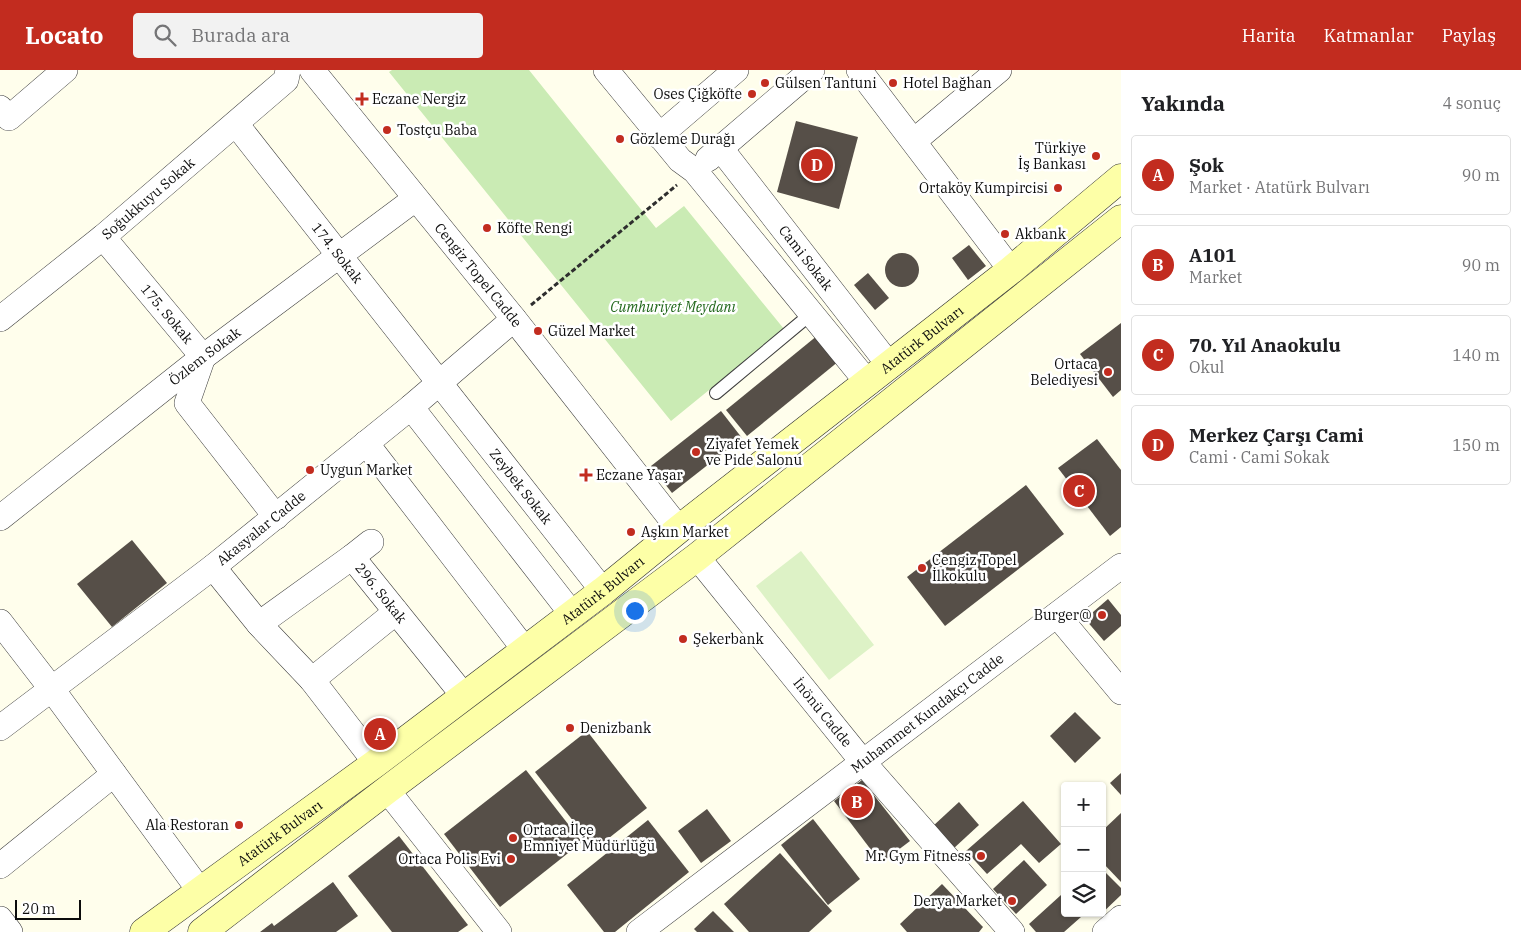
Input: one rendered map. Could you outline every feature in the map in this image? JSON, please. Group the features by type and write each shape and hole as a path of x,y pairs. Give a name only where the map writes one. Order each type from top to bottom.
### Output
{"main road":[{"name":"Atatürk Bulvarı","path":"144,932 376,764 603,591 679,529 1012,270 1121,178"},
{"path":"202,932 697,557 1121,220"}],"street":[{"path":"4,113 65,70"},
{"name":"Soğukkuyu Sokak","path":"0,319 103,237 236,124 286,80 288,70"},
{"name":"Cengiz Topel Cadde","path":"312,70 514,319 679,529"},
{"path":"606,70 680,160 695,171 868,383"},
{"path":"659,136 736,70"},
{"path":"695,171 812,70"},
{"path":"859,70 1012,270"},
{"path":"914,142 998,70"},
{"name":"174. Sokak","path":"236,124 439,383"},
{"name":"Cami Sokak","path":"721,149 836,294 890,366"},
{"name":"Özlem Sokak","path":"0,518 203,357 415,199"},
{"name":"175. Sokak","path":"103,237 203,357 187,403 276,517"},
{"path":"812,314 836,294"},
{"name":"Akasyalar Cadde","path":"0,728 213,568 411,407 514,319"},
{"name":"Zeybek Sokak","path":"439,383 603,591"},
{"path":"411,407 572,614"},
{"path":"366,444 525,650"},
{"name":"296. Sokak","path":"259,624 362,549 396,612 464,696"},
{"name":"İnönü Cadde","path":"697,557 862,761 1012,932"},
{"name":"Muhammet Kundakçı Cadde","path":"639,932 1121,566"},
{"path":"213,568 259,624 312,680 376,764"},
{"path":"312,680 396,612"},
{"path":"1057,615 1121,692"},
{"path":"0,622 51,688 200,891"},
{"path":"0,866 114,774"},
{"path":"387,790 499,932"},
{"path":"0,919 10,932"}],"lane":[{"path":"716,393 812,314"}],"path":[{"path":"514,319 695,171"}],"green space":[{"name":"Cumhuriyet Meydanı","path":"392,70 529,70 656,228 684,206 784,329 671,421 389,72"},
{"path":"801,551 874,645 829,680 756,586"}],"building":[{"path":"796,121 858,137 839,209 777,192"},
{"path":"969,245 986,266 968,280 952,258"},
{"path":"902,253 914,258 919,270 914,282 902,287 890,282 885,270 890,258"},
{"path":"868,273 889,298 875,310 854,285"},
{"name":"Ortaca Belediyesi","path":"1121,323 1121,390 1113,397 1080,354"},
{"path":"818,335 839,361 747,436 726,410"},
{"name":"Ziyafet Yemek ve Pide Salonu","path":"721,411 742,438 672,493 651,466"},
{"path":"1097,439 1121,470 1121,527 1110,536 1058,468"},
{"path":"1026,485 1064,534 945,626 907,577"},
{"path":"132,540 167,583 112,627 77,584"},
{"path":"1108,599 1121,615 1121,626 1104,641 1085,619"},
{"path":"1075,712 1101,738 1075,763 1050,736"},
{"path":"587,731 647,808 595,849 535,772"},
{"name":"Ortaca İlçe Emniyet Müdürlüğü","path":"526,770 582,842 500,907 444,834"},
{"path":"1121,773 1121,795 1110,783"},
{"path":"862,780 910,841 881,863 834,801"},
{"path":"1023,801 1061,844 1039,863 1021,844 987,874 966,851"},
{"path":"959,802 979,825 953,849 933,826"},
{"path":"707,809 731,841 701,863 678,831"},
{"path":"1121,813 1121,882 1106,866 1106,827"},
{"path":"813,819 860,879 828,905 781,845"},
{"path":"648,820 689,872 615,932 604,932 567,885"},
{"path":"399,836 468,925 458,932 392,932 348,876"},
{"path":"780,853 832,911 809,932 749,932 724,904"},
{"path":"1024,860 1047,885 1016,914 993,889"},
{"path":"1106,873 1121,888 1121,895 1106,909"},
{"path":"333,882 358,916 336,932 260,932 272,923 274,926"},
{"path":"942,884 983,927 979,932 907,932 900,924"},
{"path":"1061,895 1061,917 1081,917 1064,932 1036,932 1029,924"},
{"path":"713,911 734,932 697,932 694,929"}],"place":[{"name":"Gülsen Tantuni","path":"765,83"},
{"name":"Hotel Bağhan","path":"893,83"},
{"name":"Oses Çiğköfte","path":"752,94"},
{"name":"Eczane Nergiz","path":"362,99"},
{"name":"Tostçu Baba","path":"387,130"},
{"name":"Gözleme Durağı","path":"620,139"},
{"name":"Türkiye İş Bankası","path":"1096,156"},
{"name":"Merkez Çarşı Cami","path":"817,165"},
{"name":"Ortaköy Kumpircisi","path":"1058,188"},
{"name":"Köfte Rengi","path":"487,228"},
{"name":"Akbank","path":"1005,234"},
{"name":"Güzel Market","path":"538,331"},
{"name":"Ortaca Belediyesi","path":"1108,372"},
{"name":"Ziyafet Yemek ve Pide Salonu","path":"696,452"},
{"name":"Uygun Market","path":"310,470"},
{"name":"Eczane Yaşar","path":"586,475"},
{"name":"70. Yıl Anaokulu","path":"1079,491"},
{"name":"Aşkın Market","path":"631,532"},
{"name":"Cengiz Topel İlkokulu","path":"922,568"},
{"name":"Burger@","path":"1102,615"},
{"name":"Şekerbank","path":"683,639"},
{"name":"Denizbank","path":"570,728"},
{"name":"Şok","path":"380,734"},
{"name":"A101","path":"857,802"},
{"name":"Ala Restoran","path":"239,825"},
{"name":"Ortaca İlçe Emniyet Müdürlüğü","path":"513,838"},
{"name":"Mr. Gym Fitness","path":"981,856"},
{"name":"Ortaca Polis Evi","path":"511,859"},
{"name":"Derya Market","path":"1012,901"}]}
